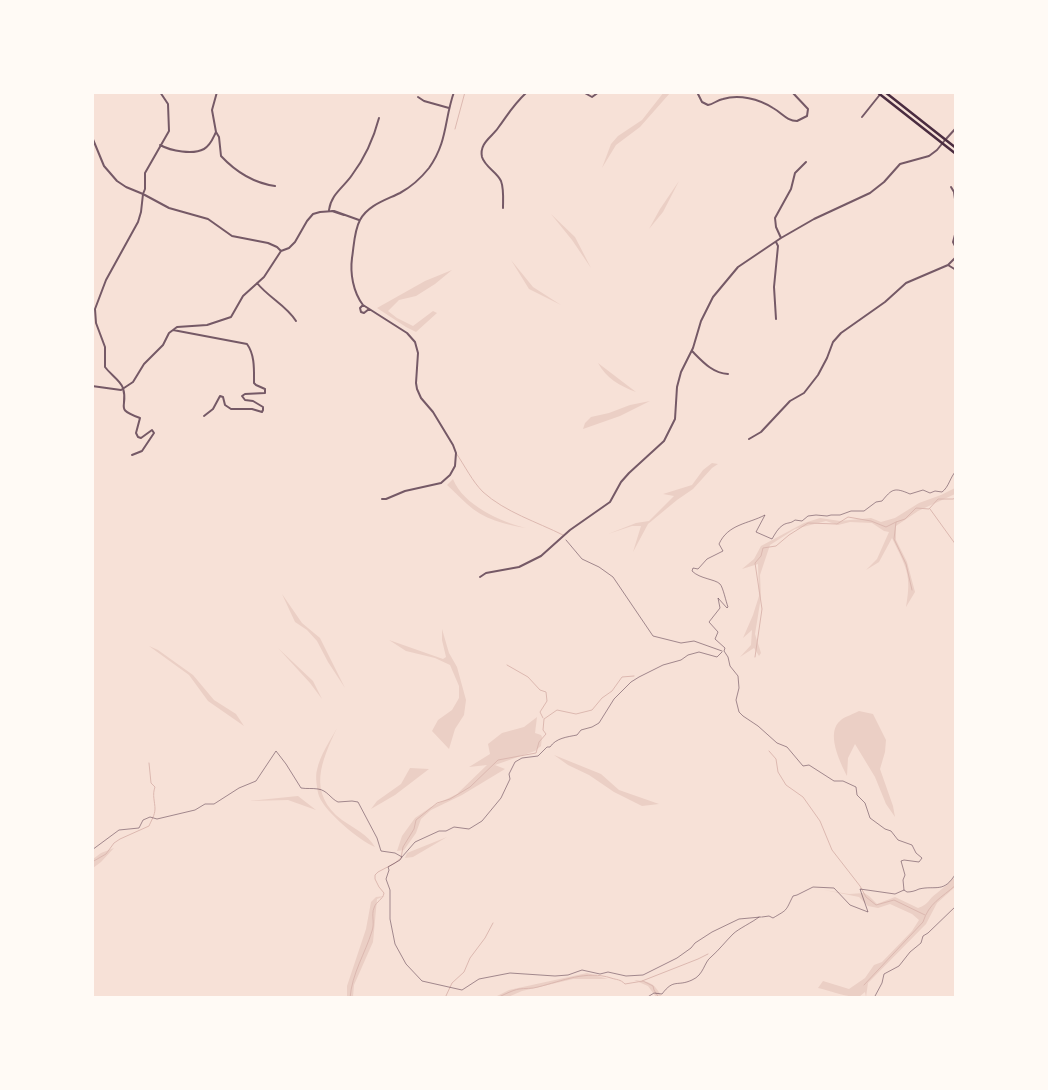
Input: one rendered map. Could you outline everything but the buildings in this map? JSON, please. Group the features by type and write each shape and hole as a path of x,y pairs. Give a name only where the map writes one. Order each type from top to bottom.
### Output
{"main road":[{"path":"881,93 956,148"},
{"path":"881,93 956,154"}],"street":[{"path":"217,92 212,110 216,132 219,137 221,156 244,175 274,186"},
{"path":"382,499 405,491 441,483 450,475 455,466 456,453 433,412 419,394 416,383 418,352 415,342 407,333 358,300 352,269 356,230 365,212 372,206 405,189 428,169 443,140 454,92"},
{"path":"503,208 501,181 485,163 482,150 485,142 497,130 509,110 528,92"},
{"path":"583,92 590,97 596,96 599,92"},
{"path":"697,92 702,102 708,105 725,98 748,98 764,103 788,119 799,121 807,116 808,109 792,92"},
{"path":"132,455 142,451 154,433 152,430 141,438 138,437 135,430 140,418 128,414 125,410 123,388 105,367 105,347 96,323 95,309 106,280 138,222 145,190 145,174 166,136 169,125 168,104 161,93"},
{"path":"862,118 881,93"},
{"path":"418,97 424,101 449,108"},
{"path":"329,210 336,193 352,175 371,142 379,118"},
{"path":"480,577 486,573 532,562 541,556 570,530 610,502 621,482 629,473 667,438 675,419 677,387 681,372 692,351 701,321 717,290 738,267 814,219 870,193 884,182 900,164 929,156 956,128"},
{"path":"160,145 179,152 201,150 210,144 216,132"},
{"path":"92,137 100,159 112,176 126,187 169,208 208,219 232,236 268,243 281,251"},
{"path":"782,238 775,222 776,215 791,189 795,173 806,162"},
{"path":"951,186 956,206"},
{"path":"92,386 114,390 123,388 134,382 144,364 177,327 207,325 229,318 236,311 243,296 266,274 281,251 294,244 313,214 329,210 360,220"},
{"path":"956,231 953,242 956,248"},
{"path":"776,242 778,246 774,286 776,319"},
{"path":"749,439 760,432 790,401 804,393 827,358 833,342 841,333 885,302 906,283 948,265 956,258"},
{"path":"948,265 956,270"},
{"path":"257,283 272,298 290,311 296,321"},
{"path":"363,305 360,308 361,312 364,313 369,309"},
{"path":"174,330 247,344 252,356 254,383 256,386 266,390 265,394 245,394 242,396 245,400 253,401 263,407 264,410 262,412 252,409 231,409 225,405 223,397 220,396 213,409 204,416"},
{"path":"692,351 707,366 728,374"}],"path":[{"path":"904,890 903,880 905,875 901,862 904,860 919,862 921,857 916,853 912,845 898,840 891,831 870,818 865,803 857,795 856,787 843,781 834,781 809,765 803,766 787,747 777,743 739,712 736,700 739,688 738,676 730,666 724,651 724,645 714,638 718,632 709,622 720,608 718,598 728,607 722,586 718,582 696,574 692,570 693,568 698,569 707,559 723,551 719,544 726,533 734,527 756,520 766,514 756,532 772,538 784,524 791,524 795,520 802,521 808,516 816,514 827,516 840,515 851,511 866,510 876,502 882,501 886,493 893,490 910,494 921,490 930,493 942,492 956,471"},
{"path":"563,537 582,559 599,567 613,577 653,636 681,643 694,642 724,651"},
{"path":"724,651 717,657 699,652 654,669 631,682 614,699 599,723 581,730 577,736 553,742 550,747 547,747 538,756 522,758 515,762 509,774 510,779 501,798 482,821 469,829 454,827 446,831 439,831 415,842 400,860 388,867 386,879 390,890 390,919 396,944 406,964 422,981 462,990 485,977 510,973 555,976 568,975 582,970 600,974 608,972 626,976 643,975 677,958 712,932 739,919 769,916 773,918 783,913 788,909 793,896 797,896 813,887 834,888 850,905 868,912 860,889 895,894 904,890 907,892 939,888 948,883 956,872"},
{"path":"92,850 119,830 139,828 143,820 150,817 158,819 195,810 205,804 216,803 239,788 256,781 276,751 301,788 322,790 338,802 358,802 377,838 381,850 395,853 402,857"},
{"path":"874,998 882,983 884,974 899,966 910,952 921,943 923,936 956,906"},
{"path":"646,998 654,993 662,994 672,984 690,981 697,977 704,969 708,959 724,946 733,934 761,917"}],"shaded area":[{"path":"664,92 670,93 640,127 616,145 602,168 611,144 618,136 642,120"},
{"path":"679,181 663,212 649,229 660,209"},
{"path":"551,214 575,237 591,268 572,240"},
{"path":"511,260 533,287 561,305 529,289"},
{"path":"452,270 416,296 399,300 388,311 413,326 433,311 437,313 416,332 377,308 425,281"},
{"path":"598,363 636,392 614,381"},
{"path":"650,401 620,416 583,429 585,423 591,417"},
{"path":"712,463 718,464 693,489 648,524 633,552 641,526 632,526 608,534 636,523 649,521 674,496 663,494 692,485 703,470"},
{"path":"453,479 465,497 484,511 526,528 480,514 464,502 447,485"},
{"path":"955,488 955,494 918,511 896,526 896,540 907,562 915,592 906,607 908,578 901,556 892,538 879,562 866,570 877,559 889,532 872,523 850,522 838,525 826,521 795,529 770,545 760,575 761,597 755,634 761,653 759,656 754,648 740,657 751,645 752,630 743,638 759,596 758,564 742,569 754,559 761,546 804,523 820,518 840,521 871,518 881,522 895,518 919,503"},
{"path":"282,594 302,623 320,638 345,688 317,641 307,630 295,622"},
{"path":"442,629 449,653 457,667 466,700 464,715 455,729 449,749 432,731 438,720 452,710 459,698 459,686 450,665 435,658 406,651 389,640 443,659 446,657 442,640"},
{"path":"149,646 158,650 193,675 214,700 236,714 244,726 208,701 189,675"},
{"path":"278,648 313,681 322,699 310,683"},
{"path":"859,711 873,714 886,740 880,769 895,817 886,804 875,777 855,744 848,758 847,776 835,747 834,732 836,725 841,720"},
{"path":"537,717 535,733 542,737 541,746 535,751 495,765 505,769 462,795 431,810 421,819 416,833 404,850 397,851 402,836 415,818 431,807 457,794 487,765 469,767 490,754 488,744 502,733 524,727"},
{"path":"337,728 322,765 320,777 324,799 331,810 342,820 365,835 375,847 361,839 344,825 328,810 319,796 316,779 318,764"},
{"path":"554,755 601,774 619,790 659,804 642,806 614,792"},
{"path":"410,768 429,769 395,795 371,809 377,801 401,784"},
{"path":"298,796 316,810 288,800 249,801"},
{"path":"447,837 413,857 405,858 407,853"},
{"path":"114,848 93,868 93,859 101,853"},
{"path":"955,877 955,887 937,903 926,924 868,983 866,997 865,992 859,997 854,997 818,988 823,981 849,989 865,978 874,965 882,962 912,931 919,920 912,914 890,904 878,908 868,906 859,897 824,890 849,894 864,893 877,904 895,897 918,908 927,903"},
{"path":"385,896 377,899 373,942 354,985 353,997 347,997 347,986 366,929 371,902 376,897"},
{"path":"587,973 608,979 573,979 522,991 508,997 495,997 509,990"},
{"path":"634,980 651,984 662,997 656,997 648,986"}],"waterway":[{"path":"455,129 465,92"},
{"path":"456,453 475,483 492,499 511,511 563,535"},
{"path":"912,590 906,564 894,539 896,522 905,519 916,508 929,509 938,499 956,498"},
{"path":"930,509 956,545"},
{"path":"755,657 762,609 755,563 761,556 763,548 776,546 808,523 837,524 848,517 871,521 886,527 896,522"},
{"path":"507,665 528,677 540,690 546,692 547,701 540,712 543,718"},
{"path":"350,998 356,972 373,928 374,908 384,893 379,887 375,875 401,858 403,847 414,829 416,820 437,803 450,799 470,787 498,760 536,753 539,742 546,734 543,730 544,719 557,710 576,714 592,710 602,698 612,691 622,677 634,676"},
{"path":"769,751 776,759 778,772 786,785 803,797 820,821 832,850 860,886 866,897 876,905 894,900 925,915"},
{"path":"92,862 106,854 114,843 120,839 149,826 155,809 155,787 151,783 149,763"},
{"path":"864,985 923,922 932,905 956,885"},
{"path":"445,998 452,983 464,972 470,958 485,938 493,923"},
{"path":"642,981 708,954"},
{"path":"497,998 517,990 536,988 575,977 593,975 622,981 625,984 643,981 653,986 659,998"}]}
